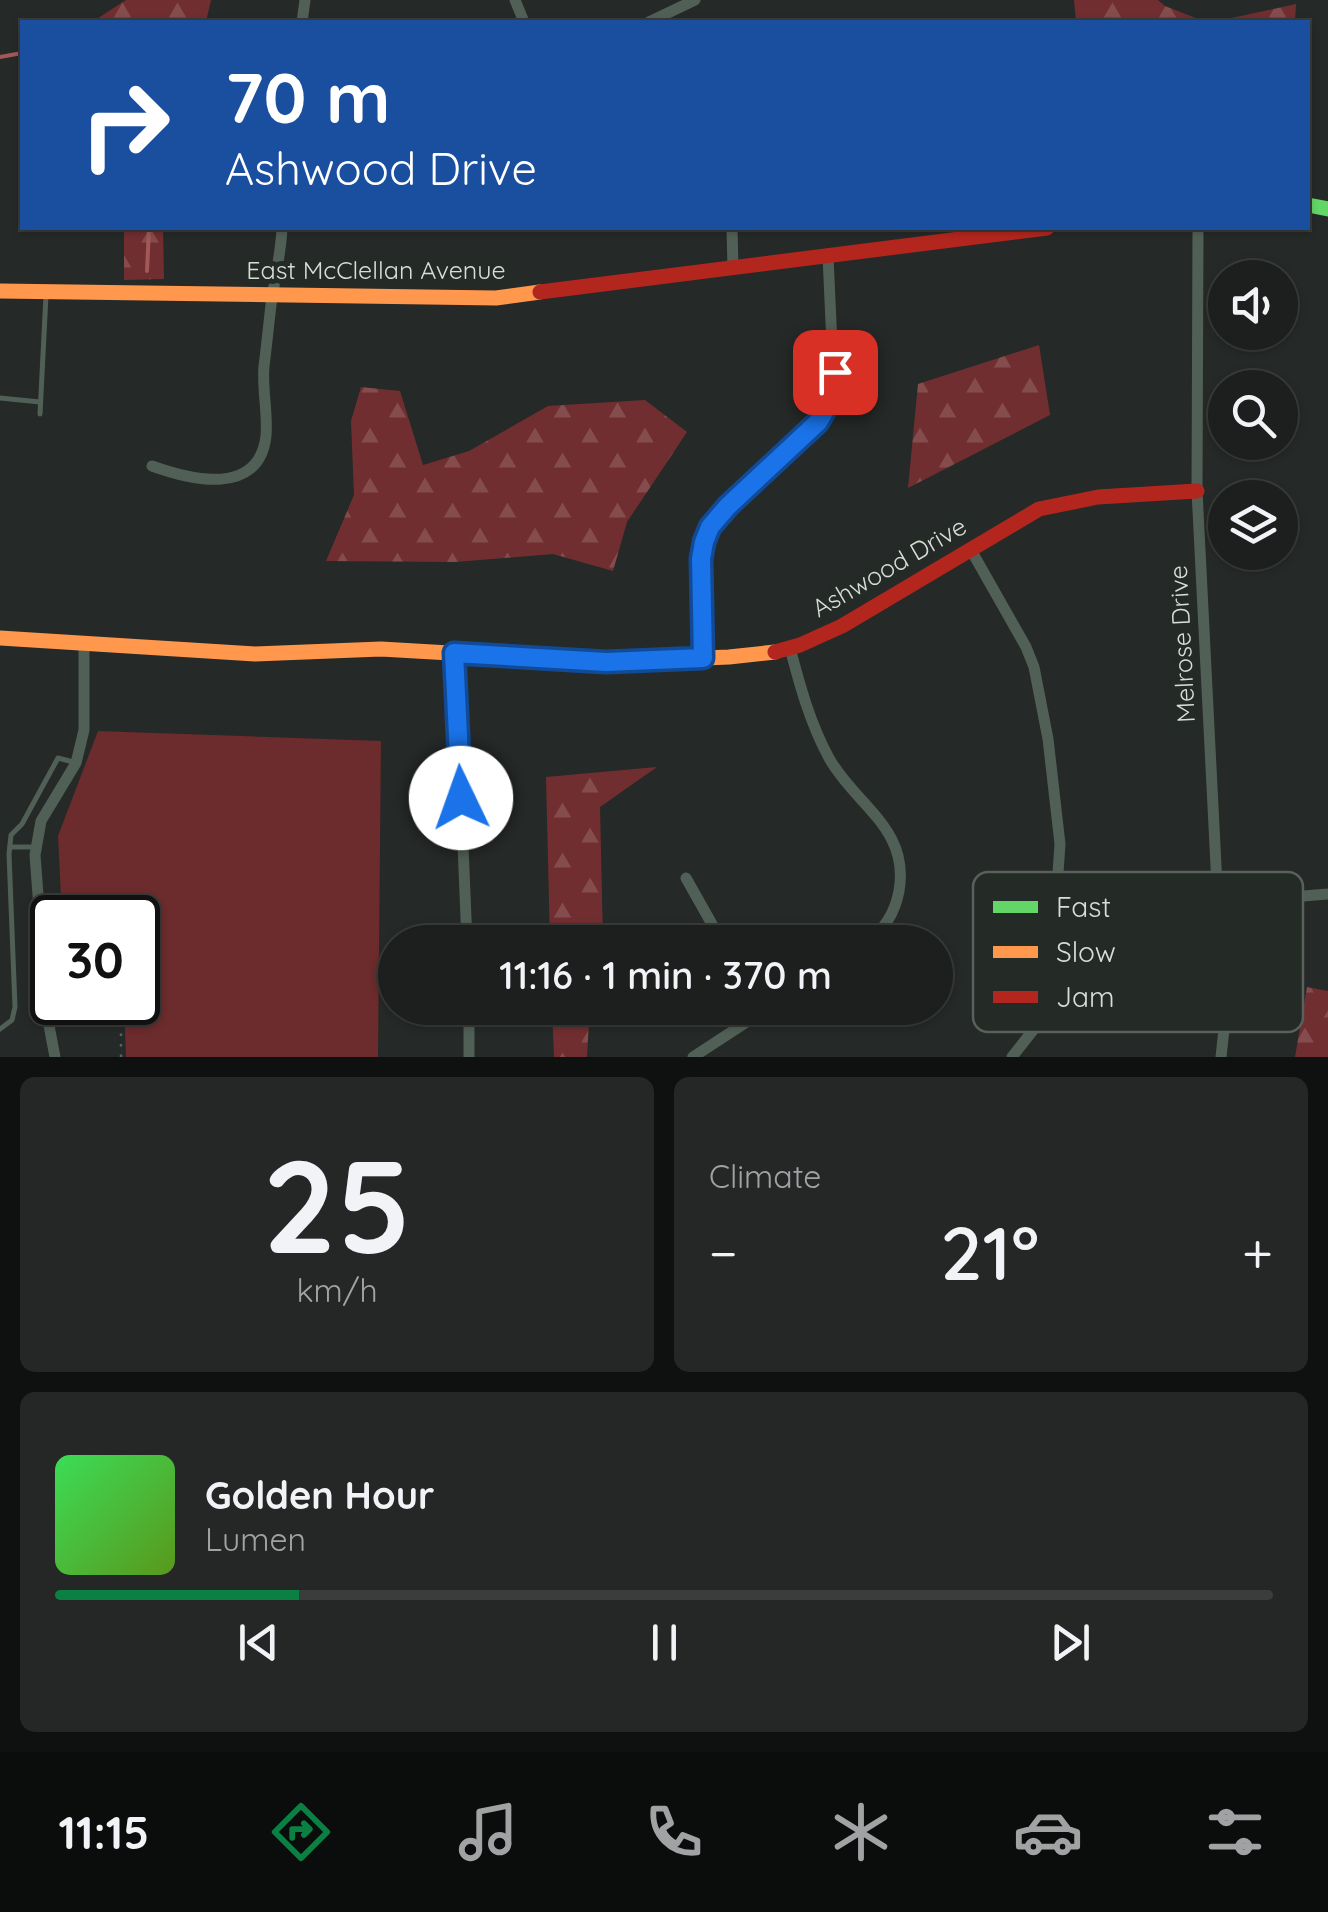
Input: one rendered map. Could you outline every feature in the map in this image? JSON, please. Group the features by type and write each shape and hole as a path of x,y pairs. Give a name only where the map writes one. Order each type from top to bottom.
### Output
{"street":[{"path":"654,20 695,0"},
{"path":"677,9 683,20"},
{"path":"152,466 179,476 228,479 246,472 258,460 266,432 262,386 282,230"},
{"path":"732,230 732,268"},
{"name":"East McClellan Avenue","path":"0,291 496,298 1031,230"},
{"name":"Melrose Drive","path":"1198,230 1197,491 1217,872"},
{"path":"703,658 701,559 710,527 818,422 834,390 828,256"},
{"name":"Ashwood Drive","path":"0,638 254,654 381,649 606,662 772,653 842,626 1039,509 1099,495 1197,491"},
{"path":"971,550 1034,667 1048,738 1060,844 1058,872"},
{"path":"55,1057 47,1014 35,856 42,821 76,763 84,730 84,643"},
{"path":"790,648 807,712 830,759 855,794 876,814 899,854 901,882 897,904 886,925"},
{"path":"454,653 466,925"},
{"path":"686,878 712,925"},
{"path":"1303,896 1328,894"},
{"path":"469,1025 469,1057"},
{"path":"694,1057 740,1025"},
{"path":"1012,1057 1031,1032"},
{"name":"Melrose Drive","path":"1221,1057 1224,1032"}],"lane":[{"path":"40,414 46,292"},
{"path":"0,398 40,402"},
{"path":"0,1029 12,1020 14,1007 11,835 22,824 58,758 76,763"},
{"path":"10,847 37,847"}],"path":[{"path":"121,1025 121,1057"}],"shaded area":[{"path":"98,731 381,741 378,1057 126,1057 125,1025 160,1025 160,895 61,895 58,836"}],"green space":[{"path":"126,0 211,0 206,20 95,20"},
{"path":"1074,0 1158,0 1201,20 1076,20"},
{"path":"1296,4 1295,20 1222,20"},
{"path":"124,230 163,230 164,279 124,280"},
{"path":"1039,345 1050,415 908,488 918,384"},
{"path":"361,387 400,391 423,465 469,451 548,406 645,400 687,432 627,522 613,571 553,554 455,562 326,561 354,495 351,421"},
{"path":"657,767 600,807 603,925 550,925 546,777"},
{"path":"1307,987 1328,991 1328,1057 1295,1057 1299,1032 1303,1032"},
{"path":"553,1025 589,1025 587,1057 554,1057"}],"waterway":[{"path":"0,57 20,53"},
{"path":"147,271 149,230"}],"traffic: fast":[{"path":"1310,205 1328,209"}],"traffic: slow":[{"path":"0,291 496,298 540,292"},
{"path":"0,638 255,654 381,649 606,662 775,652"}],"traffic: jam":[{"path":"540,292 1031,230"},
{"path":"775,652 842,626 1039,509 1098,497 1197,491"}],"route":[{"path":"461,798 454,653 606,662 703,658 701,559 710,527 818,422 834,390 835,372"}]}
